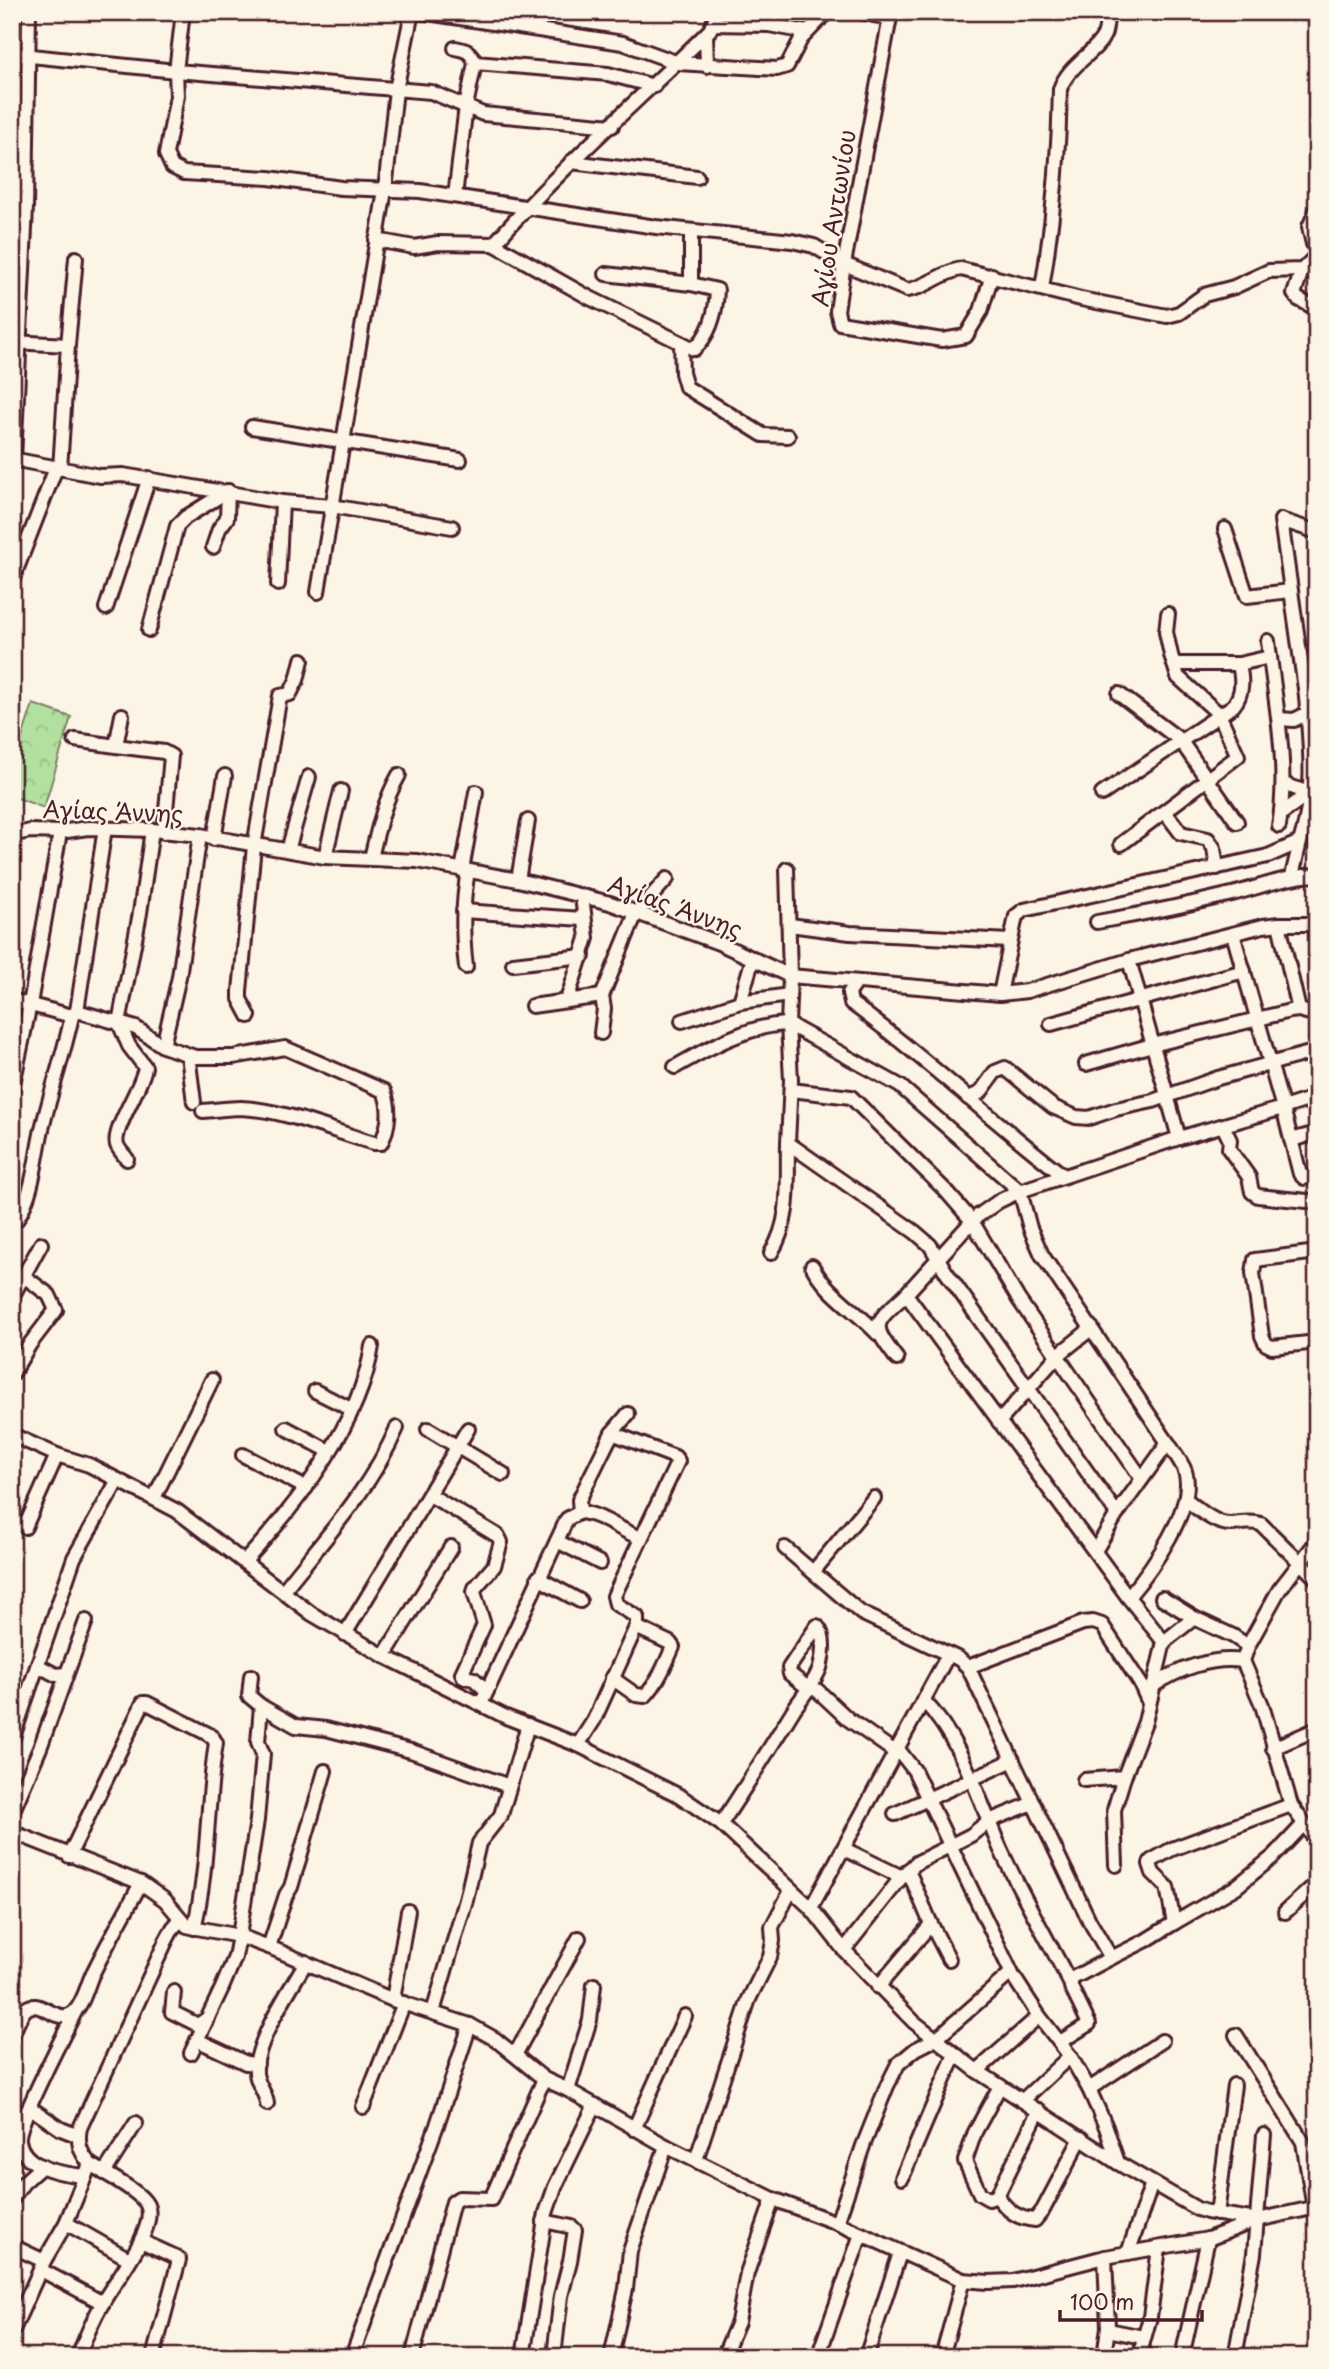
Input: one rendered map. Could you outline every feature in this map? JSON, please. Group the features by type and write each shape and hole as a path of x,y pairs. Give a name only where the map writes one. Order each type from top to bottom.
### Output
{"street":[{"path":"29,12 26,207 13,459 100,476 149,478 282,502 332,506 452,527"},
{"path":"183,12 176,71 177,96 166,154 172,167 184,173 269,178 341,188 420,191 691,231 792,241 814,246 844,264 907,290 918,289 947,271 961,269 1081,299 1167,316 1179,313 1204,295 1234,287 1269,271 1302,270"},
{"path":"318,592 385,190 396,90 412,12"},
{"path":"421,12 623,43 678,63 777,69 787,66 807,32 827,12"},
{"path":"532,28 535,12"},
{"path":"862,12 891,16"},
{"path":"1042,288 1052,224 1059,143 1060,89 1063,80 1075,65 1102,38 1108,12"},
{"name":"Αγίου Αντωνίου","path":"891,16 844,264 837,311 840,323 942,340 966,336 981,311 992,275"},
{"path":"711,23 769,26 807,32"},
{"path":"494,244 525,208 678,63 711,23"},
{"path":"707,66 711,23"},
{"path":"455,48 466,50 473,56 475,63 466,106 455,197"},
{"path":"12,54 176,71 431,92 483,114 612,126"},
{"path":"475,63 608,74 654,86"},
{"path":"572,162 697,177"},
{"path":"1317,209 1309,227 1313,244 1317,247"},
{"path":"691,231 691,284"},
{"path":"376,240 414,247 438,243 494,244 590,298 681,343 694,349 703,341 711,327 717,290 691,284 606,274"},
{"path":"1317,255 1302,270 1294,294 1317,309"},
{"path":"12,582 58,469 76,258"},
{"path":"17,342 68,345"},
{"path":"681,343 686,387 763,435 788,436"},
{"path":"252,427 460,460"},
{"path":"106,608 149,478"},
{"path":"213,547 219,529 227,518 228,491"},
{"path":"149,630 177,526 186,517 228,491"},
{"path":"278,584 282,502"},
{"path":"1292,876 1300,842 1311,824 1308,713 1311,694 1290,591 1281,520 1317,532"},
{"path":"1225,529 1247,596 1290,591"},
{"path":"1121,844 1238,756 1239,752 1219,714 1178,677 1166,632 1168,614"},
{"path":"1268,641 1279,719 1283,784 1280,820 1309,793"},
{"path":"1174,664 1239,664 1270,657"},
{"path":"248,1016 242,1006 240,991 254,846 280,696 290,694 297,681 302,660"},
{"path":"1102,794 1233,706 1241,695 1239,664"},
{"path":"1119,694 1180,740 1237,822"},
{"path":"1279,719 1294,720 1308,713"},
{"path":"116,746 122,715"},
{"path":"75,740 171,755 119,1023 130,1046 145,1066 140,1085 122,1119 117,1138 118,1147 127,1159"},
{"path":"371,858 390,790 399,775"},
{"path":"214,839 225,776"},
{"path":"288,850 309,777"},
{"path":"1283,784 1309,793"},
{"path":"325,857 341,791"},
{"path":"466,967 463,941 465,871 476,792"},
{"path":"1165,812 1181,833 1208,839 1214,848 1217,868"},
{"path":"518,880 528,821"},
{"path":"12,1221 18,1219 29,1196 42,1128 75,1013 105,828"},
{"name":"Αγίας Άννης","path":"12,835 30,831 60,832 105,828 158,831 200,835 325,857 417,861 518,880 582,896 719,943 790,976 1000,995 1027,991 1129,960 1233,934 1279,924 1317,924"},
{"path":"12,1089 60,832"},
{"path":"163,1046 179,977 200,835"},
{"path":"1000,995 1016,916 1024,910 1268,856 1300,842"},
{"path":"771,1253 780,1239 786,1220 791,1090 787,869"},
{"path":"1097,922 1235,894 1292,876 1317,875"},
{"path":"601,1033 604,1009 601,996 636,913 667,879"},
{"path":"567,1000 587,938 582,896"},
{"path":"463,911 583,919"},
{"path":"1279,924 1299,1010"},
{"path":"790,925 850,933 1010,941"},
{"path":"1233,934 1302,1176 1317,1174"},
{"path":"513,964 583,956"},
{"path":"740,1002 753,958"},
{"path":"1129,960 1179,1138"},
{"path":"1051,1024 1244,971"},
{"path":"858,982 849,993 851,1003 1064,1177"},
{"path":"682,1021 740,1002 789,995"},
{"path":"532,1006 601,996"},
{"path":"12,1000 136,1028 163,1046 188,1055 233,1057 285,1048 384,1091 388,1099 386,1132 381,1143 374,1143 261,1111 199,1107 188,1055"},
{"path":"1086,1064 1152,1045 1299,1010 1317,1015"},
{"path":"675,1067 750,1032 773,1024 788,1024 901,1086 1020,1191 1030,1228 1042,1255 1168,1443 1185,1473 1187,1500 1156,1560 1128,1597"},
{"path":"968,1098 980,1093 995,1072 1003,1068 1053,1107 1076,1117 1089,1118 1167,1096 1269,1062 1317,1051"},
{"path":"791,1090 851,1097 946,1191 972,1221 1019,1300 1142,1479"},
{"path":"878,1334 880,1320 987,1208 1020,1191 1179,1138 1317,1097"},
{"path":"1223,1126 1230,1140 1229,1149 1250,1177 1252,1192 1258,1196 1317,1202"},
{"path":"1291,1140 1317,1133"},
{"path":"788,1143 930,1245 939,1256 946,1272 1117,1514"},
{"path":"12,1297 41,1244"},
{"path":"1317,1252 1255,1260 1253,1273 1262,1336 1266,1344 1272,1347 1317,1342"},
{"path":"812,1266 824,1284 853,1308 897,1359"},
{"path":"12,1374 30,1344 56,1310 49,1295 24,1276"},
{"path":"905,1294 1164,1642"},
{"path":"999,1422 1058,1356 1092,1328"},
{"path":"245,1561 306,1488 329,1451 369,1369 372,1346"},
{"path":"154,1498 212,1380"},
{"path":"315,1391 351,1409"},
{"path":"580,1512 579,1500 612,1433 628,1414"},
{"path":"283,1591 377,1470 397,1428"},
{"path":"286,1429 329,1451"},
{"path":"428,1429 503,1474"},
{"path":"345,1634 468,1429"},
{"path":"578,1745 594,1720 636,1628 637,1617 616,1604 614,1596 678,1461 675,1457 612,1433"},
{"path":"12,1436 89,1465 177,1511 312,1614 384,1656 481,1704 578,1745 680,1796 721,1824 811,1908 844,1950 914,2022 977,2071 1118,2162 1197,2209 1256,2220"},
{"path":"1095,1551 1117,1514 1168,1443"},
{"path":"25,1527 57,1455"},
{"path":"243,1455 306,1488"},
{"path":"12,1740 74,1558 118,1480"},
{"path":"430,1495 498,1536 501,1542 494,1566 475,1588 484,1625 462,1667 464,1677 474,1679 487,1691"},
{"path":"813,1572 874,1498"},
{"path":"1187,1500 1221,1523 1261,1524 1317,1579"},
{"path":"481,1704 567,1519 580,1512 593,1515 641,1538"},
{"path":"556,1541 600,1563"},
{"path":"1317,1541 1279,1590 1248,1646 1243,1661 1262,1705 1291,1805 1317,1842"},
{"path":"384,1656 452,1547"},
{"path":"785,1548 861,1613 959,1659 968,1667 1089,1920 1111,1958"},
{"path":"538,1578 580,1601"},
{"path":"1162,1598 1248,1646"},
{"path":"1116,1865 1114,1810 1145,1722 1164,1642 1194,1618"},
{"path":"12,1813 40,1748 86,1621"},
{"path":"968,1667 1066,1628 1093,1622 1102,1625 1140,1683 1149,1703"},
{"path":"612,1678 636,1695 645,1696 670,1656 673,1647 670,1643 636,1628"},
{"path":"811,1908 948,1655"},
{"path":"1153,1686 1194,1667 1222,1660 1243,1661"},
{"path":"39,1666 55,1675 66,1674"},
{"path":"251,1676 249,1696 296,1726 326,1729 389,1745 509,1786"},
{"path":"721,1824 808,1688 817,1690 848,1719 896,1750 914,1770 1012,1973 1090,2089 1118,2162"},
{"path":"923,1700 946,1726 1001,1850 1089,2024 1060,2042"},
{"path":"69,1856 143,1703 148,1703 208,1734 216,1743 207,1805 203,1878 194,1928"},
{"path":"191,2053 235,1957 257,1820 263,1754 258,1742 261,1706"},
{"path":"433,2012 480,1843 501,1815 528,1725"},
{"path":"1273,1748 1317,1729"},
{"path":"895,1814 1013,1760"},
{"path":"269,1947 291,1887 325,1771"},
{"path":"1084,1780 1124,1777"},
{"path":"844,1950 916,1863 971,1835 989,1821 1033,1803"},
{"path":"1174,1923 1167,1887 1153,1873 1151,1861 1172,1849 1291,1805"},
{"path":"1070,1983 1071,1979 1145,1941 1236,1887 1274,1856 1303,1825"},
{"path":"13,1834 141,1883 165,1900 180,1920 194,1928 239,1936 398,2002 470,2025 486,2033 544,2079 666,2146 773,2199 837,2223 964,2280 1013,2281 1105,2257 1208,2238 1256,2220 1315,2208 1303,2142 1236,2035"},
{"path":"844,1849 905,1874 949,1959"},
{"path":"78,2357 88,2330 141,2241 150,2213 146,2203 104,2172 88,2170 67,2175 42,2166 22,2150 19,2139 29,2107 141,1883"},
{"path":"1285,1912 1317,1883"},
{"path":"696,2160 749,1999 770,1958 772,1927 791,1890"},
{"path":"363,2107 398,2002 408,1911"},
{"path":"12,2332 42,2266 66,2223 88,2170 81,2153 80,2128 166,1941 180,1920"},
{"path":"878,1987 931,1924"},
{"path":"514,2055 579,1938"},
{"path":"267,2104 256,2073 262,2041 306,1962"},
{"path":"837,2223 863,2146 898,2064 916,2049 936,2039 1012,1973"},
{"path":"568,2090 590,2020 594,1985"},
{"path":"174,1992 172,2012 198,2025 208,2017"},
{"path":"12,2035 29,2006 34,2005 59,2017 67,2017 75,2012"},
{"path":"634,2129 685,2016"},
{"path":"977,2071 1039,2016"},
{"path":"354,2351 437,2125 470,2025"},
{"path":"197,2040 246,2063 257,2064"},
{"path":"1090,2089 1162,2041"},
{"path":"902,2178 956,2054"},
{"path":"1023,2100 1070,2056"},
{"path":"412,2357 453,2202 458,2199 491,2199 544,2079"},
{"path":"1217,2214 1234,2085"},
{"path":"1000,2086 975,2132 965,2161 980,2194 989,2199 998,2196 1039,2110"},
{"path":"523,2357 544,2221 555,2187 595,2105"},
{"path":"29,2107 61,2129 79,2136"},
{"path":"104,2172 136,2123"},
{"path":"1235,2357 1254,2254 1264,2135"},
{"path":"998,2196 1013,2214 1025,2220 1035,2220 1044,2210 1081,2138"},
{"path":"611,2357 630,2251 666,2146"},
{"path":"12,2199 23,2183 42,2166"},
{"path":"1128,2253 1152,2183"},
{"path":"723,2357 738,2322 747,2273 773,2199"},
{"path":"544,2221 575,2230 561,2296 554,2356"},
{"path":"66,2223 129,2259"},
{"path":"818,2357 861,2234"},
{"path":"1182,2357 1208,2238"},
{"path":"141,2241 179,2260 153,2357"},
{"path":"12,2246 103,2303"},
{"path":"1139,2357 1150,2317 1159,2248"},
{"path":"866,2357 900,2253"},
{"path":"1104,2357 1108,2330 1105,2257"},
{"path":"942,2357 964,2280"},
{"path":"1108,2330 1143,2337"}],"green space":[{"path":"33,704 71,717 44,808 12,796 12,768"}]}
